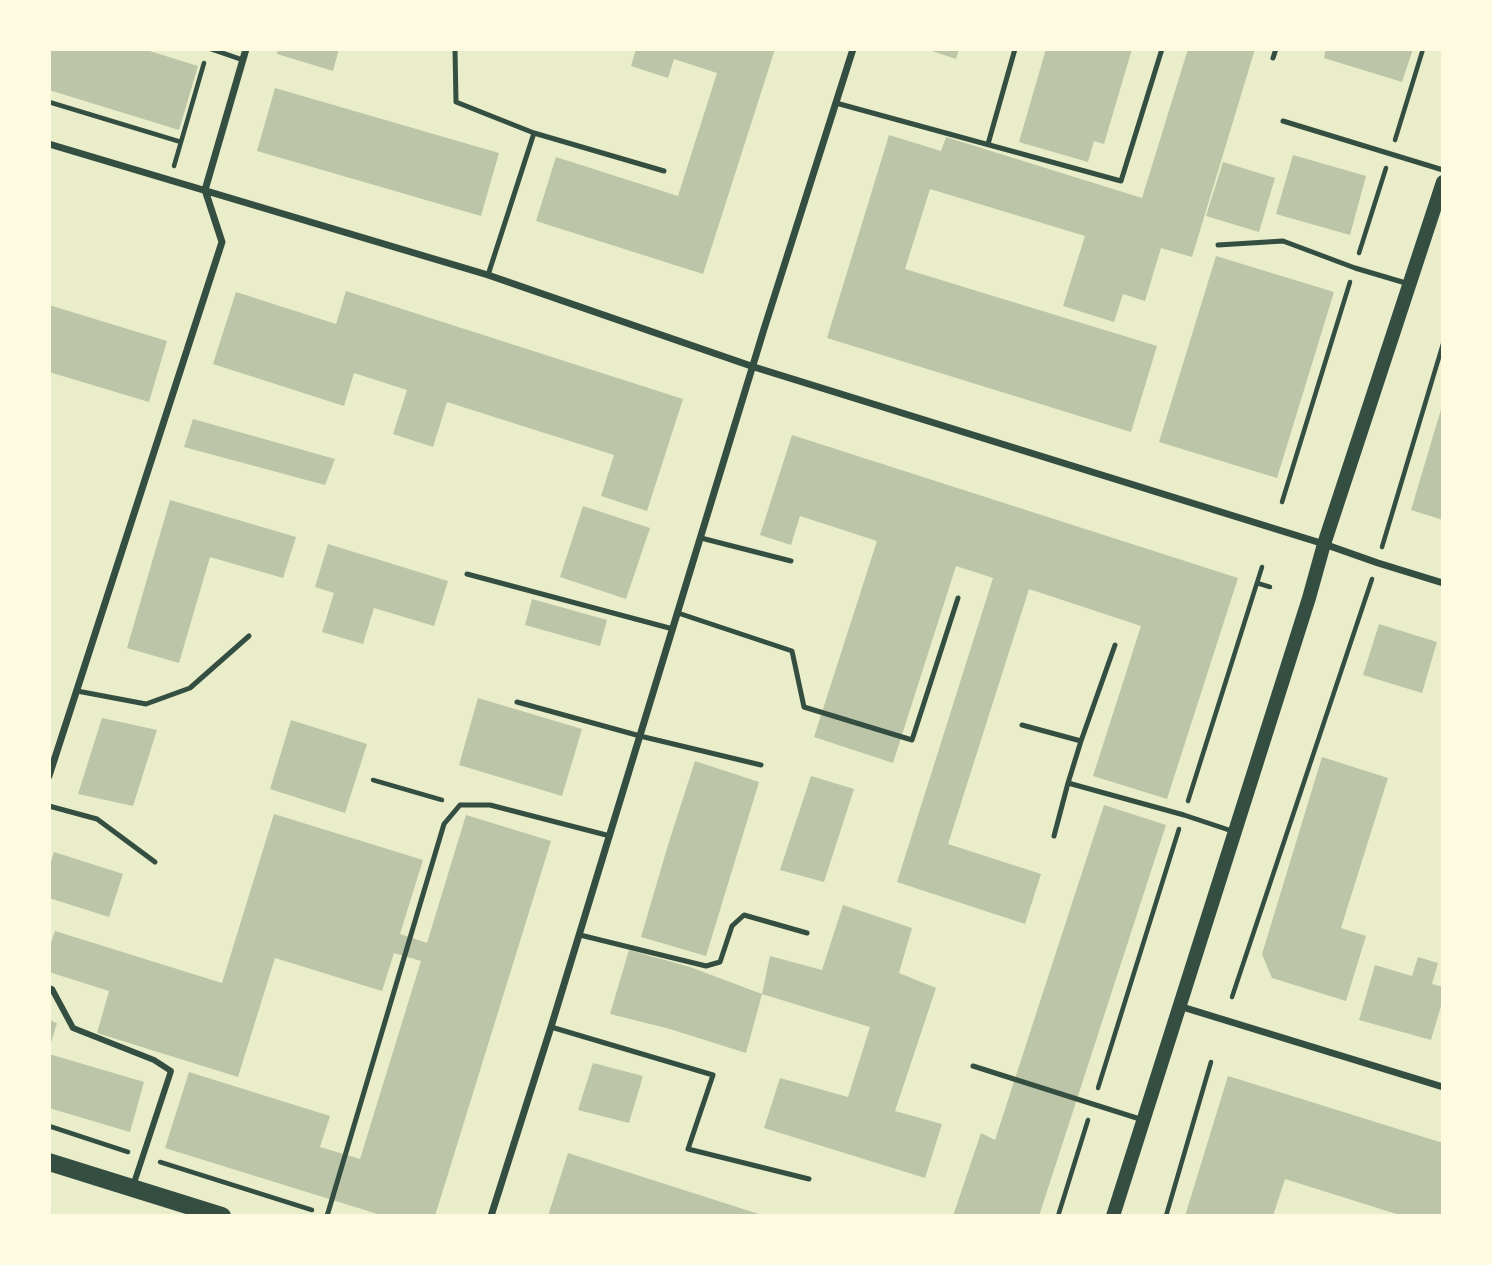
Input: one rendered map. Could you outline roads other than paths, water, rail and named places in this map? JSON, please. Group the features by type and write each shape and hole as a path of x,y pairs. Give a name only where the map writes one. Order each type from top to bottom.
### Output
{"main road":[{"path":"1112,1216 1324,544 1443,181"},
{"path":"49,1162 222,1216"}],"street":[{"path":"49,776 222,242 205,190 246,49"},
{"path":"491,1216 853,49"},
{"path":"49,144 488,275 754,367 1443,583"},
{"path":"49,988 73,1028 154,1060 171,1071 132,1188"},
{"path":"1179,1006 1443,1087"}],"lane":[{"path":"211,49 243,60"},
{"path":"455,49 456,102 534,133 664,171"},
{"path":"988,144 1015,49"},
{"path":"836,103 1121,181 1162,49"},
{"path":"1273,58 1276,49"},
{"path":"1283,121 1443,170"},
{"path":"488,275 534,133"},
{"path":"1218,245 1283,241 1355,268 1409,284"},
{"path":"701,538 791,561"},
{"path":"467,574 673,629"},
{"path":"678,612 792,651 804,707 912,740 958,598"},
{"path":"77,691 146,704 190,688 249,636"},
{"path":"1054,836 1081,741 1115,645"},
{"path":"517,702 640,736 761,765"},
{"path":"1022,725 1081,741"},
{"path":"1068,783 1235,832"},
{"path":"327,1215 444,824 460,805 491,805 610,836"},
{"path":"49,806 97,819 155,862"},
{"path":"580,935 706,966 720,962 732,926 744,915 807,933"},
{"path":"551,1027 713,1075 688,1149 809,1179"},
{"path":"973,1066 1143,1120"}]}
